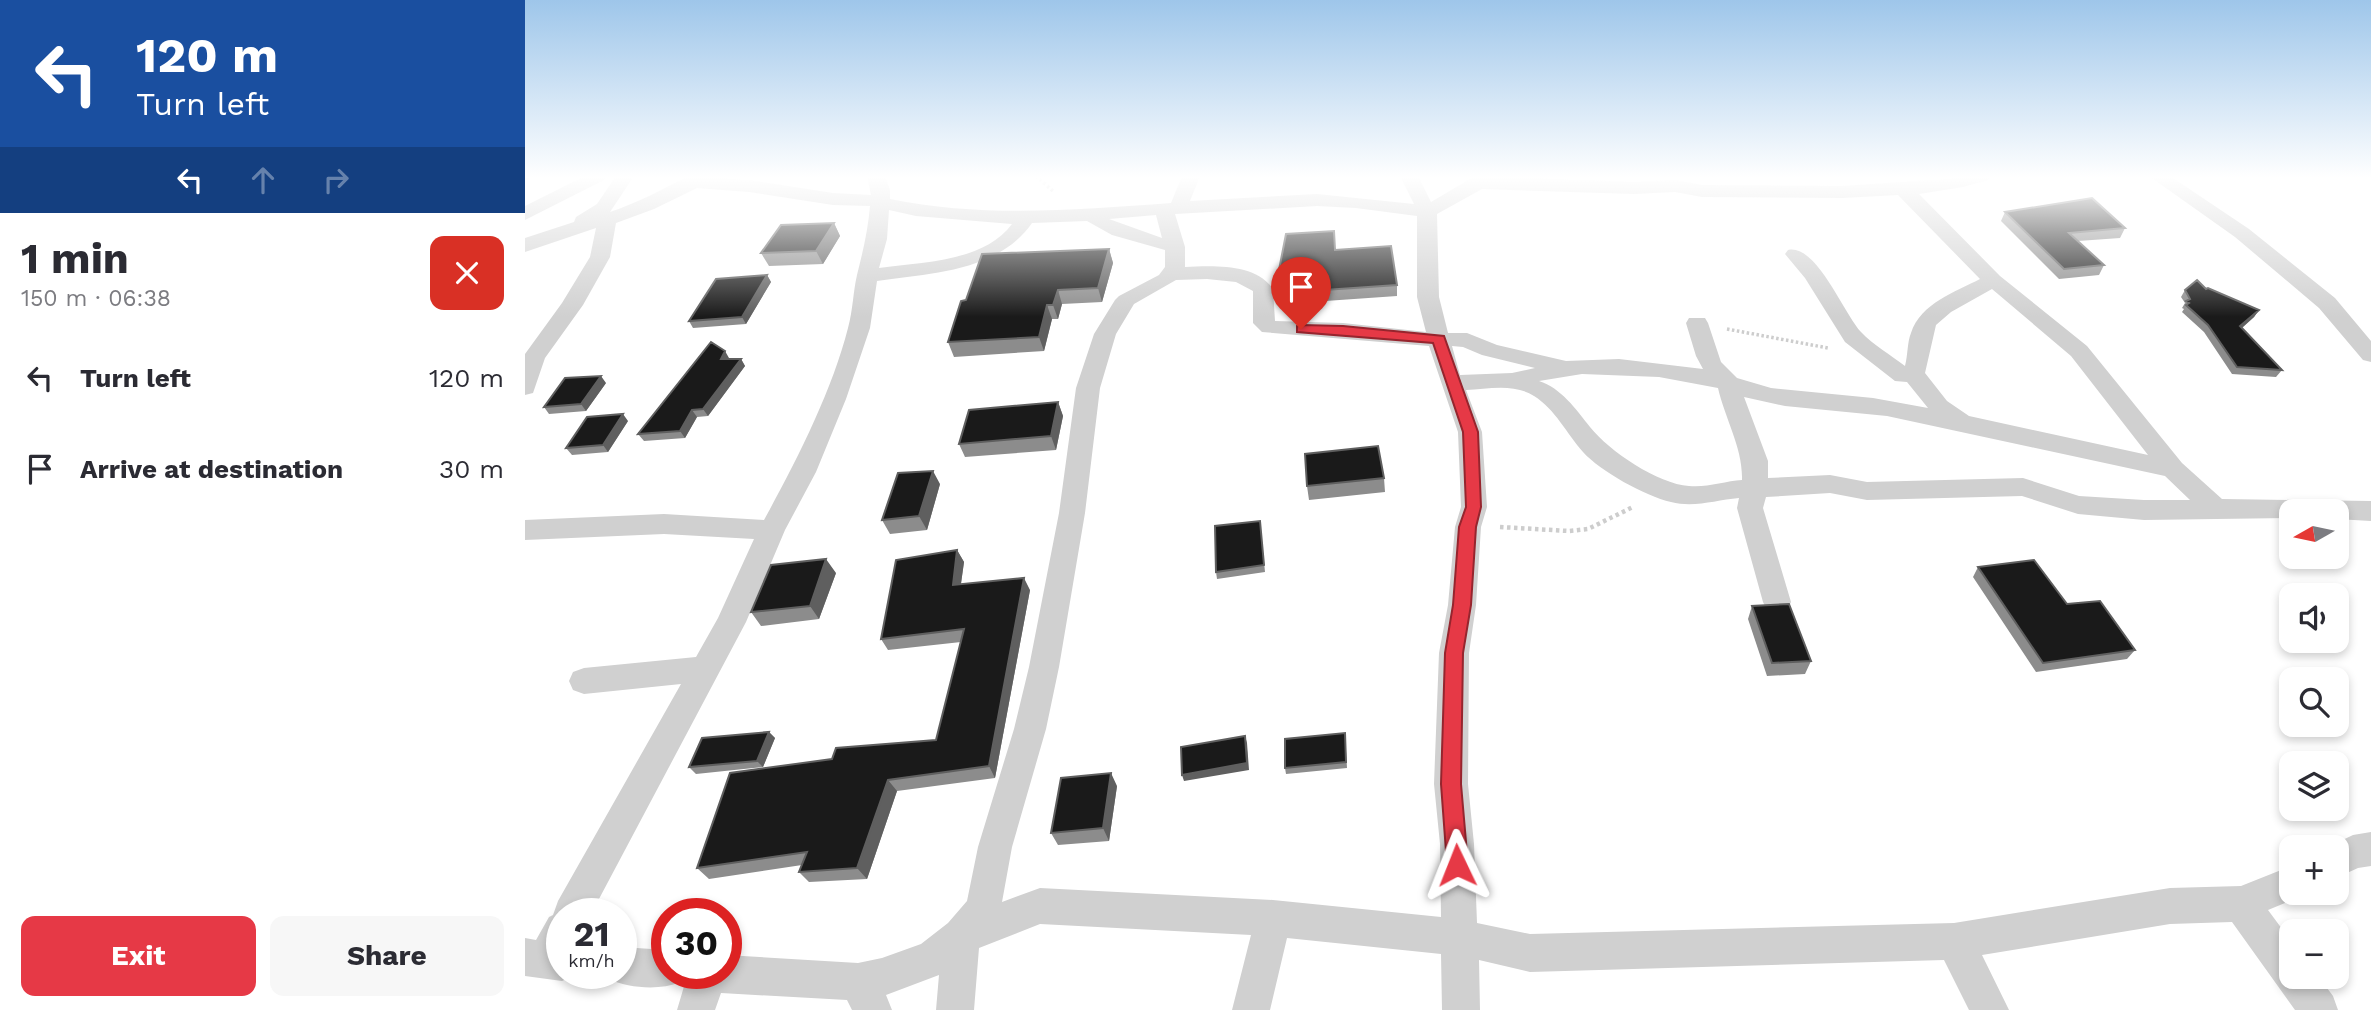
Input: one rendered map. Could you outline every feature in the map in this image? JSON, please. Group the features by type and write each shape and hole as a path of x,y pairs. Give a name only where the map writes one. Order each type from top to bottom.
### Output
{"street":[{"path":"569,228 578,223"},
{"path":"525,246 547,234 590,223"},
{"path":"525,388 534,357 572,304 600,257 606,223"},
{"path":"580,898 731,622 772,530 803,472 834,400 859,328 879,223"},
{"path":"867,276 935,266 984,253 1008,241 1024,223"},
{"path":"1101,223 1174,261 1212,273 1239,275 1254,280 1263,289 1264,323 1270,327 1333,329 1422,340 1467,340 1490,350 1567,368 1646,370 1709,377 1748,393 1961,421 2092,453 2173,469"},
{"path":"1172,223 1174,261"},
{"path":"1427,223 1428,298 1446,368 1454,383 1470,432 1473,507 1468,527 1462,605 1454,653 1451,784 1457,844 1461,1010"},
{"path":"1938,223 1993,280 2059,331 2079,351 2173,469 2216,509"},
{"path":"2227,223 2327,303 2371,355"},
{"path":"1795,254 1813,275 1853,337 1877,358 1908,375 1939,405 1961,421"},
{"path":"742,978 866,996 882,977 932,959 961,936 982,911 1002,822 1030,729 1072,513 1088,388 1105,334 1126,300 1174,261"},
{"path":"1840,403 1857,399 1908,375 1917,367 1923,330 1934,315 1993,280"},
{"path":"1697,323 1708,360 1715,373 1728,383 1755,461 1755,488 1750,508 1777,602"},
{"path":"1454,383 1511,380 1567,368"},
{"path":"1511,380 1542,390 1564,410 1592,446 1610,462 1672,493 1692,496 1755,488 1830,484 1867,491 2023,488 2089,506 2144,510 2371,511"},
{"path":"525,530 664,524 772,530"},
{"path":"584,681 704,669"},
{"path":"2349,854 2371,849"},
{"path":"961,936 1040,906 1273,918 1461,938 1530,953 1954,941 2170,906 2241,904 2279,888"},
{"path":"2241,904 2279,956"},
{"path":"1251,1010 1273,918"},
{"path":"955,1010 961,936"},
{"path":"1954,941 1990,1010"},
{"path":"696,1010 703,989"},
{"path":"2304,989 2319,1010"}],"path":[{"path":"1697,323 1877,358"},
{"path":"1468,527 1569,531 1588,529 1638,505 1672,493"}],"building":[{"path":"834,223 816,251 761,253 781,225"},
{"path":"2017,223 2120,223 2125,228 2069,233 2104,265 2064,269"},
{"path":"1334,231 1335,250 1391,246 1397,285 1310,291 1310,275 1278,275 1286,234"},
{"path":"1109,249 1098,288 1058,290 1053,305 1047,305 1039,337 948,342 961,301 966,300 982,254"},
{"path":"767,275 742,317 689,321 716,279"},
{"path":"2197,280 2206,289 2259,310 2240,326 2282,370 2237,367 2208,325 2186,305 2189,303 2186,301 2190,299 2185,290"},
{"path":"711,342 725,351 721,359 741,359 703,409 692,410 680,431 638,434"},
{"path":"601,376 581,404 544,407 565,378"},
{"path":"1058,402 1051,436 959,444 969,410"},
{"path":"623,414 603,445 566,448 587,417"},
{"path":"1378,446 1384,478 1307,486 1305,454"},
{"path":"933,471 919,516 882,520 898,473"},
{"path":"1260,521 1264,565 1216,572 1215,526"},
{"path":"957,550 953,585 1024,578 989,766 888,780 857,868 799,872 807,852 697,868 730,773 832,759 836,748 936,740 964,629 881,639 896,560"},
{"path":"826,559 810,606 751,612 771,565"},
{"path":"2034,560 2067,604 2100,601 2135,650 2043,663 1978,567"},
{"path":"1789,604 1811,661 1772,663 1752,606"},
{"path":"769,732 757,761 689,767 702,738"},
{"path":"1345,733 1346,762 1285,768 1285,739"},
{"path":"1245,736 1247,763 1182,775 1181,747"},
{"path":"1111,773 1103,828 1051,833 1061,778"}],"route":[{"path":"1301,329 1343,330 1422,340 1439,338 1446,368 1454,383 1470,432 1473,507 1468,527 1462,605 1454,653 1451,784 1457,865"}]}
